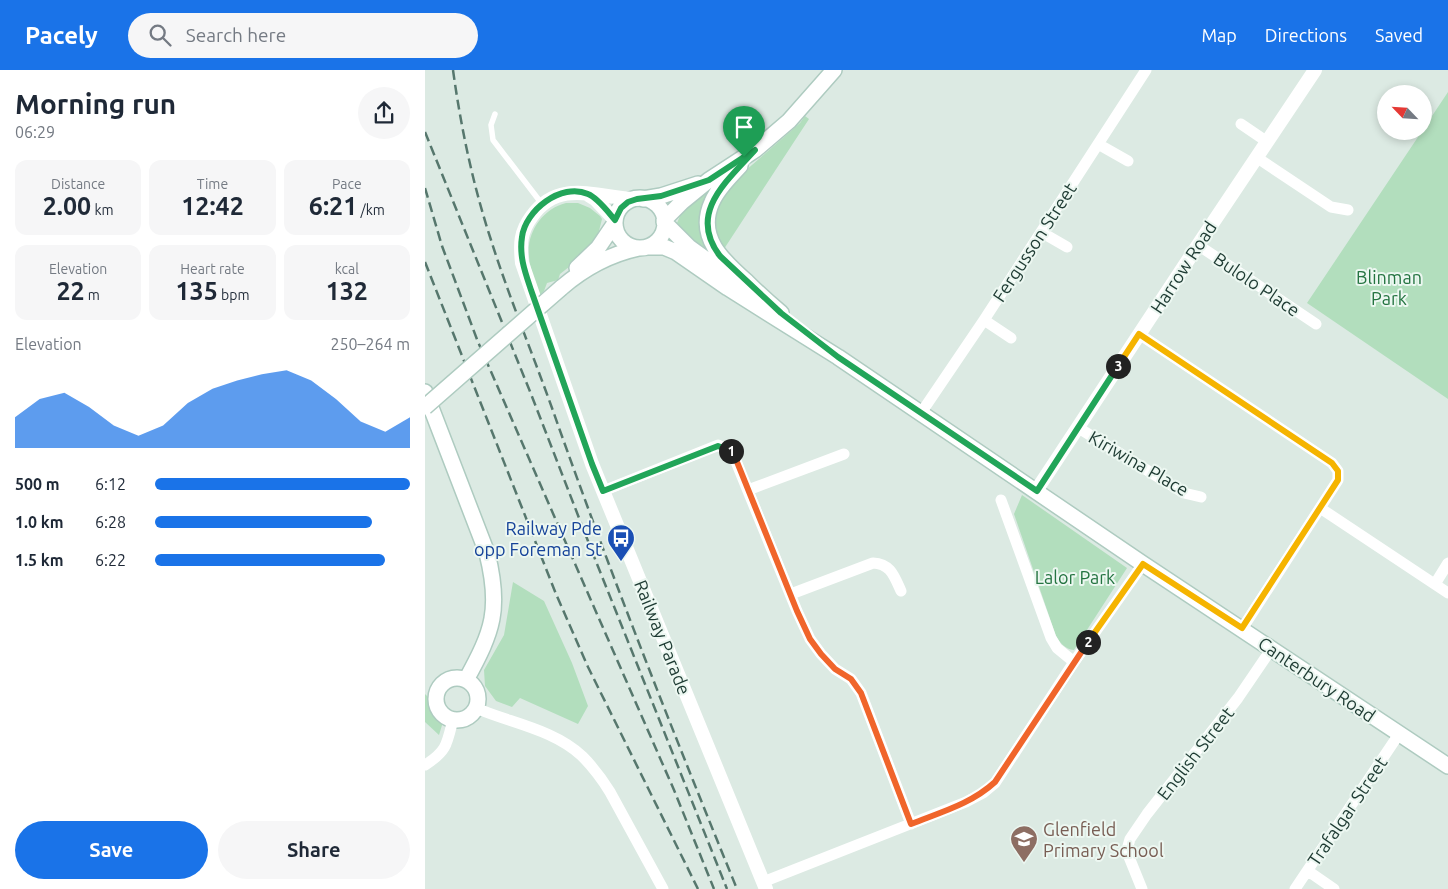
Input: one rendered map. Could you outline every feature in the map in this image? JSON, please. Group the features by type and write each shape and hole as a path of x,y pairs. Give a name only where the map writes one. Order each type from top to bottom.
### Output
{"main road":[{"path":"664,221 682,202 709,180 755,150 789,121 833,70"},
{"path":"755,150 715,197 709,210 708,230 711,241 720,256 781,313"},
{"path":"562,286 572,273 598,248 624,204 639,199 661,196 709,180"},
{"path":"425,407 562,286 606,259 656,242 661,235 664,221 662,213 649,200 639,199"},
{"name":"Canterbury Road","path":"664,221 695,251 838,357"},
{"path":"615,222 617,232 624,242 632,247 644,247"},
{"name":"Canterbury Road","path":"644,247 664,247 676,252 727,288 838,357 1143,564 1448,766"},
{"path":"425,392 487,553 493,578 494,593 491,623 483,648 465,680"},
{"path":"450,680 465,680 472,685 476,692 478,700 476,708 465,718 453,720 445,716 440,710 431,689 450,680"}],"street":[{"name":"Fergusson Street","path":"921,413 984,320 1146,70"},
{"name":"Harrow Road","path":"1037,491 1077,427 1315,70"},
{"path":"1241,124 1267,141"},
{"path":"1098,144 1128,162"},
{"path":"1256,157 1331,207 1348,210"},
{"path":"541,204 560,194 573,192 639,199"},
{"path":"587,194 595,199 615,222"},
{"name":"Railway Parade","path":"541,204 528,222 522,235 522,263 603,491 765,886"},
{"path":"1041,232 1067,247"},
{"name":"Bulolo Place","path":"1198,244 1316,324"},
{"path":"984,320 1011,338"},
{"path":"1139,334 1332,463 1338,471 1338,480 1242,628"},
{"name":"Kiriwina Place","path":"1077,427 1184,493 1201,497"},
{"path":"603,491 718,446 733,452 810,639 835,669 851,679 861,693 911,824"},
{"path":"748,490 843,454"},
{"path":"1001,500 1051,638 1057,648 1074,662"},
{"path":"1320,508 1448,593"},
{"path":"791,594 873,563 881,564 890,569 901,591"},
{"path":"1435,584 1448,563"},
{"path":"765,886 966,802 983,793 995,782 1074,662 1143,564"},
{"name":"English Street","path":"1142,889 1129,858 1128,846 1130,840 1147,814 1238,698 1272,648"},
{"path":"476,708 553,737 580,754 601,778 610,792 659,888"},
{"path":"425,765 441,753 453,720"},
{"name":"Trafalgar Street","path":"1295,889 1399,734"},
{"path":"1308,871 1334,889"}],"lane":[{"path":"495,114 491,125 493,140 541,204"}],"green space":[{"name":"Blinman Park","path":"1448,92 1448,399 1307,303 1416,140 1433,140 1433,114"},
{"path":"805,116 809,119 722,252 712,221 721,192 800,123"},
{"path":"706,194 701,231 703,243 709,253 687,235 677,223 682,211"},
{"path":"566,203 578,203 590,208 600,216 602,219 598,235 574,263 560,274 558,280 547,283 544,291 539,296 530,262 530,239 537,223 543,216 557,206"},
{"name":"Lalor Park","path":"1022,495 1127,568 1074,650 1063,645 1056,636 1014,514"},
{"path":"513,582 544,601 572,663 588,706 578,724 520,698 512,707 496,701 485,686 484,670 504,635"},
{"path":"425,694 443,722 439,735 425,722"}],"railway":[{"path":"453,70 473,177 498,261 618,589 737,889"},
{"path":"425,132 727,889"},
{"path":"425,188 442,246 478,342 674,790 714,889"},
{"path":"425,262 556,594 588,667 698,889"}],"place":[{"name":"Railway Pde opp Foreman St","path":"621,562"},
{"name":"Glenfield Primary School","path":"1024,863"}],"route":[{"path":"755,150 723,186 711,203 709,210 707,223 709,236 713,247 720,256 781,313 838,357 1037,491 1139,334 1332,463 1338,471 1338,480 1242,628 1143,564 1074,662 995,782 983,793 966,802 911,824 861,693 851,679 835,669 810,639 733,452 718,446 603,491 522,263 522,235 528,222 541,204 553,197 573,192 587,194 595,199 615,220 624,204 632,200 661,196 709,180 744,157 755,150"}]}
